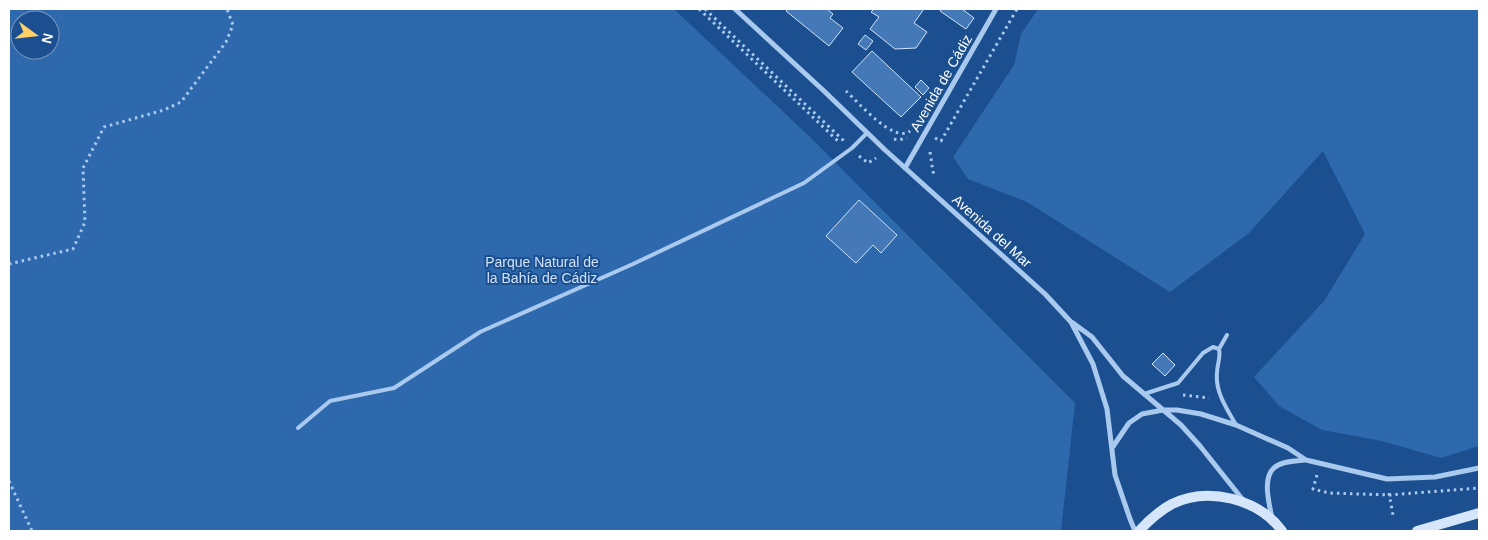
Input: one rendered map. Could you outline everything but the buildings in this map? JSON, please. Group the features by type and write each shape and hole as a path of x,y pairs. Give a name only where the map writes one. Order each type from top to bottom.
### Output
{"main road":[{"path":"1137,531 1153,516 1174,503 1197,497 1221,496 1245,503 1263,512 1277,526 1289,531"},
{"path":"1417,531 1479,513"}],"street":[{"name":"Avenida del Mar","path":"735,9 824,90 867,133 1044,294 1071,322 1092,364 1107,409 1115,475 1130,519 1137,531"},
{"name":"Avenida de Cádiz","path":"905,168 996,9"},
{"path":"1071,322 1092,337 1123,376 1181,425 1245,503"},
{"path":"1112,449 1129,423 1142,414 1163,410 1177,410 1201,414 1236,425 1288,448 1306,460"},
{"path":"1277,526 1267,488 1269,476 1275,466 1306,460 1387,479 1435,477 1479,468"}],"lane":[{"path":"298,428 330,401 394,388 480,332 633,264 804,183 848,150 867,133"},
{"path":"1227,335 1219,349 1217,385 1222,400 1236,425"},
{"path":"1143,394 1178,383 1204,353 1213,347 1219,349"}],"path":[{"path":"9,264 73,249 85,222 83,168 104,127 164,110 181,102 226,42 233,24 227,9"},
{"path":"699,9 860,160 877,142"},
{"path":"841,86 889,130 900,134 907,134 915,127 941,141 1017,9"},
{"path":"1180,394 1216,399"},
{"path":"1387,479 1393,515"},
{"path":"9,481 32,531"}],"green space":[{"name":"Parque Natural de la Bahía de Cádiz","path":"9,9 674,9 810,137 1075,403 1061,531 9,531"},
{"path":"1038,9 1479,9 1479,446 1441,458 1382,441 1322,430 1279,406 1254,377 1324,301 1365,234 1323,151 1249,233 1170,292 1027,202 968,179 953,157 1014,65 1021,34"}]}
